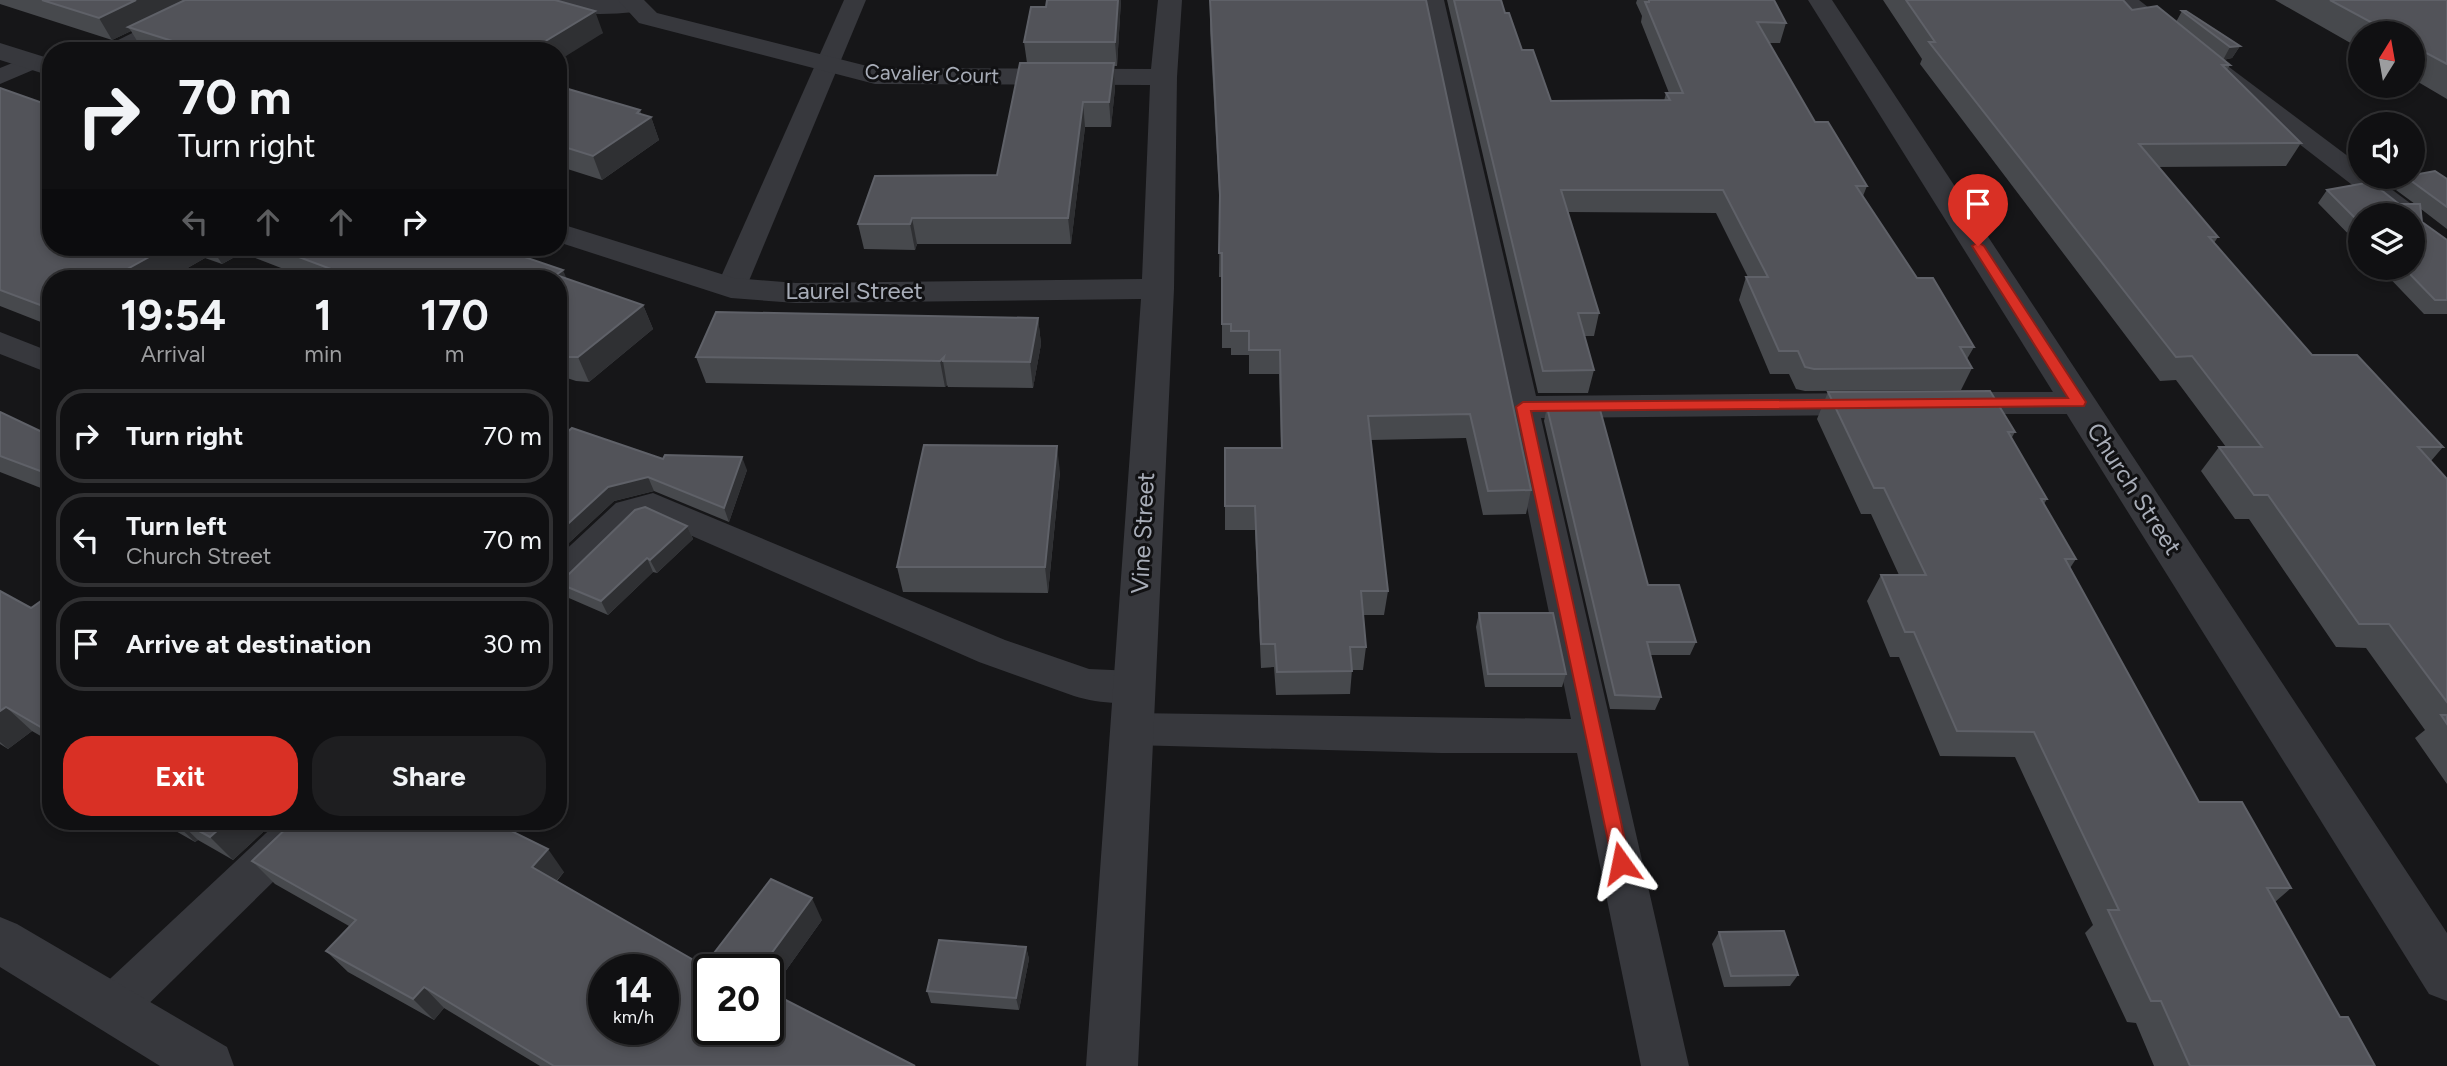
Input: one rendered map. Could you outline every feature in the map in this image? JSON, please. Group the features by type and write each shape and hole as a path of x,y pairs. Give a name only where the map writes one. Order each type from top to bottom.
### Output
{"street":[{"name":"Vine Street","path":"1112,1066 1158,289 1164,76 1170,0"},
{"name":"Church Street","path":"1820,0 2078,402 2433,935 2447,978"},
{"name":"Cavalier Court","path":"633,2 648,18 875,76 1164,76"},
{"path":"0,51 41,65"},
{"name":"Laurel Street","path":"567,235 731,288 796,293 1158,289"},
{"path":"0,940 208,1066"}],"lane":[{"path":"132,42 217,0"},
{"path":"537,0 562,7 604,9 633,2"},
{"path":"731,288 855,0"},
{"path":"1433,0 1665,1066"},
{"path":"2125,0 2392,203"},
{"path":"0,77 41,65"},
{"path":"0,342 42,359"},
{"path":"1523,407 2078,402"},
{"path":"567,570 628,512 653,505 992,651 1088,685 1134,687"},
{"path":"1131,729 1441,736 1593,736"},
{"path":"113,1007 298,830"}],"building":[{"path":"42,0 136,0 99,18"},
{"path":"185,0 555,0 595,11 544,42 176,42 128,27"},
{"path":"1047,0 1118,0 1115,42 1024,42 1031,7 1046,7"},
{"path":"1210,0 1426,0 1531,490 1488,491 1470,414 1368,416 1388,591 1361,591 1366,647 1350,647 1352,671 1277,672 1275,644 1261,644 1255,506 1225,506 1225,448 1282,448 1280,350 1249,350 1249,331 1231,331 1231,324 1222,324 1220,195"},
{"path":"1454,0 1501,0 1505,13 1509,13 1522,50 1533,50 1551,101 1670,100 1666,93 1683,93 1645,2 1649,0 1774,0 1786,23 1757,22 1815,122 1828,122 1867,186 1856,186 1917,278 1933,278 1974,347 1960,347 1972,368 1805,367 1798,351 1779,351 1746,277 1768,277 1723,190 1561,190 1599,313 1578,313 1594,370 1543,371"},
{"path":"1906,0 2123,0 2132,10 2157,6 2230,65 2222,65 2301,143 2139,144 2218,237 2209,237 2312,355 2357,355 2443,447 2418,447 2447,479 2447,702 2389,624 2359,624 2268,495 2254,495 2219,447 2262,447 2192,356 2176,357 1929,42 1935,42"},
{"path":"2330,0 2447,0 2447,64 2426,53 2426,21 2369,21"},
{"path":"2182,11 2186,11 2240,46 2230,47"},
{"path":"1020,63 1114,63 1109,102 1083,102 1068,218 912,218 910,224 858,224 875,176 997,175"},
{"path":"0,88 42,103 42,256 151,256 125,270 42,270 42,306 0,290"},
{"path":"567,89 640,110 637,113 651,117 593,156 567,148"},
{"path":"2435,171 2447,179 2447,207 2422,189 2425,189 2425,173"},
{"path":"2348,186 2348,189 2380,189 2398,203 2348,203 2348,211 2327,190"},
{"path":"2425,224 2447,240 2447,300 2435,300 2416,280 2425,280"},
{"path":"296,256 522,256 563,270 334,270"},
{"path":"567,279 643,305 578,357 567,357"},
{"path":"716,312 1038,318 1030,362 943,361 944,357 940,361 696,357"},
{"path":"1990,391 2015,432 2008,432 2047,499 2041,499 2076,559 2065,559 2199,802 2242,802 2291,888 2267,888 2340,1017 2348,1017 2375,1066 2190,1066 2161,1001 2151,1001 2108,910 2119,910 2034,732 1957,731 1914,632 1905,632 1881,575 1926,575 1884,488 1874,488 1828,392"},
{"path":"1599,406 1648,585 1679,585 1696,642 1647,642 1661,697 1615,695 1547,407"},
{"path":"0,412 42,430 42,472 0,456"},
{"path":"572,428 663,459 665,455 742,457 724,508 648,477 608,487 567,525 567,432"},
{"path":"924,445 1057,446 1045,567 897,567"},
{"path":"645,507 687,526 650,560 647,558 601,601 567,587 567,576 635,510"},
{"path":"0,591 31,608 42,600 42,728 6,707 0,711"},
{"path":"1479,613 1553,613 1566,674 1488,674"},
{"path":"197,830 218,830 210,837"},
{"path":"285,830 509,830 548,849 532,867 693,960 693,1045 784,1045 784,999 915,1066 554,1066 424,987 413,999 326,951 356,920 252,861"},
{"path":"771,879 812,898 771,954 713,954"},
{"path":"1784,931 1798,975 1731,976 1719,932"},
{"path":"939,940 1026,947 1016,998 927,991"}],"route":[{"path":"1621,863 1523,407 2078,402 1978,246"}]}
